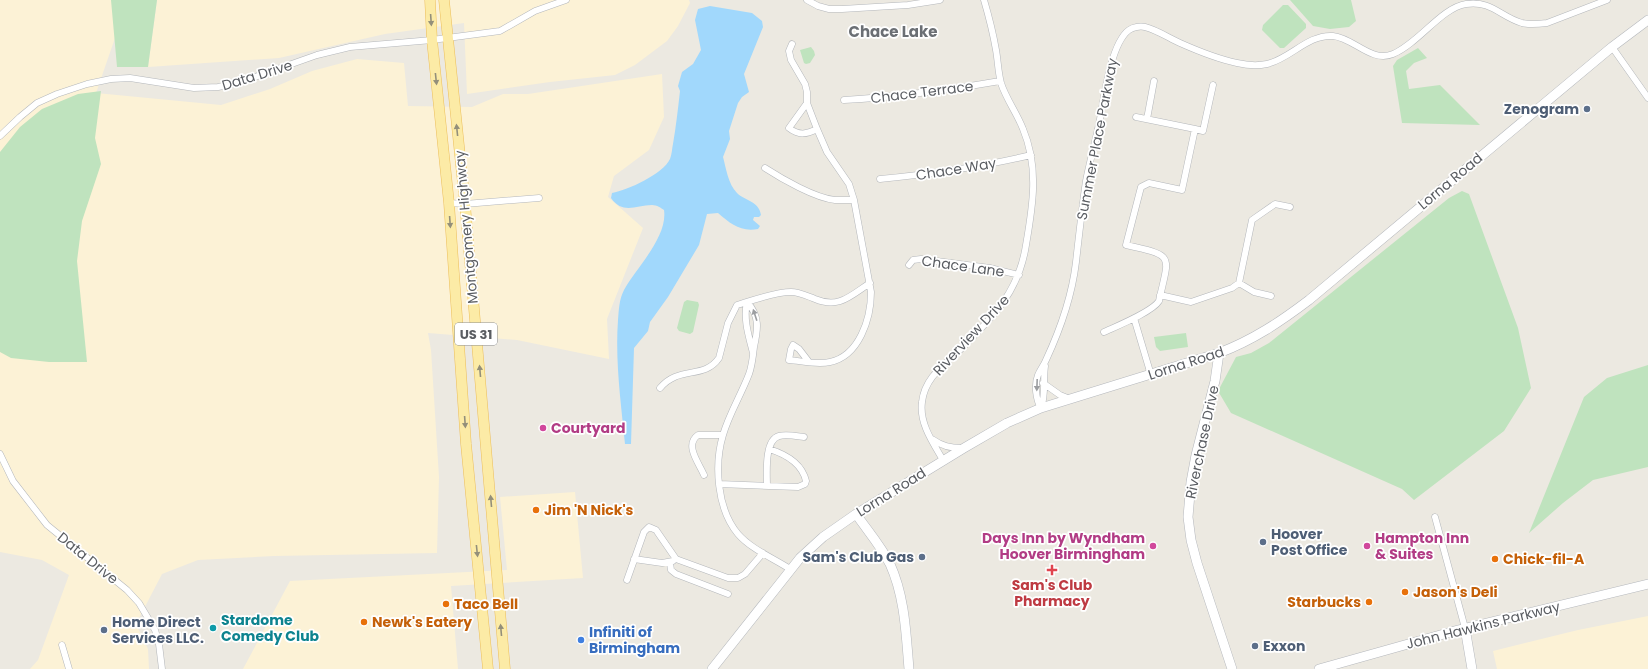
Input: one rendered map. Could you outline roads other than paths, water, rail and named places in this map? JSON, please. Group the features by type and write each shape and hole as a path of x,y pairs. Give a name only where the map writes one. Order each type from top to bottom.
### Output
{"main road":[{"name":"Montgomery Highway","path":"430,0 432,40 449,203 466,444 488,669"},
{"name":"Montgomery Highway","path":"444,0 465,204 505,669"}],"street":[{"name":"Data Drive","path":"0,136 20,116 37,103 57,94 87,84 111,79 130,78 194,88 218,87 238,83 317,55 350,47 432,40 500,30 535,11 565,0"},
{"path":"807,0 818,6 829,9 842,9 908,5 940,0"},
{"name":"Riverview Drive","path":"943,460 930,438 922,412 923,393 928,382 937,370 965,345 1006,300 1019,276 1026,245 1034,178 1032,156 1024,130 1006,96 1000,80 994,35 984,0"},
{"name":"Summer Place Parkway","path":"1041,408 1037,402 1036,383 1038,375 1063,318 1075,271 1087,178 1112,63 1118,45 1128,30 1144,27 1202,52 1237,63 1257,65 1274,62 1313,40 1324,36 1336,36 1343,38 1377,55 1390,55 1409,46 1452,9 1466,4 1483,4 1497,9 1521,22 1538,24 1547,23 1607,0"},
{"name":"Lorna Road","path":"712,669 790,569 815,544 856,514 943,460 1007,423 1041,408 1219,353 1241,345 1270,329 1309,300 1612,47 1648,20"},
{"path":"792,44 789,51 791,60 805,84 807,102 817,129 827,152 849,184 854,200 870,283 871,303 855,346 844,357 830,362 809,362"},
{"path":"1612,47 1648,98"},
{"name":"Chace Terrace","path":"844,100 889,98 936,92 1000,80"},
{"path":"1147,119 1154,81"},
{"path":"1136,117 1203,131 1213,85"},
{"path":"807,102 789,128 794,132 802,134 809,133 817,129"},
{"path":"1104,332 1134,318 1156,305 1166,269 1166,261 1164,256 1152,251 1126,245 1141,187 1149,183 1182,190 1195,129"},
{"name":"Chace Way","path":"880,178 935,174 1032,156"},
{"path":"765,168 799,187 822,196 835,200 854,200"},
{"path":"449,203 465,204 539,198"},
{"path":"1160,295 1192,302 1232,288 1239,283 1252,220 1275,204 1290,207"},
{"name":"Chace Lane","path":"909,265 912,260 921,259 990,268 1019,276"},
{"path":"660,388 665,382 677,375 704,370 710,368 716,363 719,358 731,314 737,305 792,292 823,302 840,302 870,283"},
{"path":"1239,283 1254,292 1271,296"},
{"path":"747,302 754,309 757,321 757,333 750,372 722,435 718,476 722,504 731,524 739,535 763,553 790,569"},
{"path":"747,302 745,309 746,320 753,353"},
{"path":"1134,318 1151,375"},
{"name":"Riverchase Drive","path":"1219,353 1215,381 1196,455 1191,482 1188,518 1191,540 1197,563 1232,669"},
{"name":"Summer Place Parkway","path":"1041,408 1045,399 1043,383 1045,362"},
{"path":"1043,383 1060,396 1071,399"},
{"path":"704,475 694,454 692,440 698,435 722,435"},
{"path":"767,486 767,460 770,443 773,439 778,436 791,435 804,437"},
{"path":"930,438 941,446 964,448"},
{"path":"719,484 798,487 805,484 805,475 791,458 769,449"},
{"name":"Data Drive","path":"0,454 13,481 47,524 127,590 139,603 154,630 159,644 162,669"},
{"path":"856,514 881,548 895,579 903,608 909,669"},
{"path":"1435,517 1465,628 1472,669"},
{"path":"627,580 644,532 649,527 656,530 676,559 728,578 738,578 745,574 763,553"},
{"path":"634,560 670,563 676,559"},
{"path":"670,563 671,570 676,574 728,594"},
{"path":"712,587 717,575"},
{"name":"John Hawkins Parkway","path":"1320,669 1465,628 1648,584"},
{"path":"62,646 69,669"}],"water":[{"path":"710,6 752,13 762,21 763,27 744,74 749,92 742,97 738,103 729,131 730,139 723,157 731,185 740,196 755,204 760,210 761,215 759,217 754,217 753,220 760,226 758,229 752,230 741,228 732,224 718,213 707,214 699,245 668,297 650,322 648,331 634,348 631,444 625,444 620,398 617,335 621,297 629,281 650,252 661,231 664,220 664,210 652,205 625,208 620,206 611,198 612,193 627,189 653,176 666,165 670,159 680,91 678,86 682,72 693,64 701,50 695,20 698,9"}],"place":[{"name":"Zenogram","path":"1587,109"},
{"name":"Courtyard","path":"543,428"},
{"name":"Jim 'N Nick's","path":"536,510"},
{"name":"Hoover Post Office","path":"1263,542"},
{"name":"Days Inn by Wyndham Hoover Birmingham","path":"1153,546"},
{"name":"Hampton Inn & Suites","path":"1367,546"},
{"name":"Sam's Club Gas","path":"922,557"},
{"name":"Chick-fil-A","path":"1495,559"},
{"name":"Sam's Club Pharmacy","path":"1052,570"},
{"name":"Jason's Deli","path":"1405,592"},
{"name":"Starbucks","path":"1369,602"},
{"name":"Taco Bell","path":"446,604"},
{"name":"Newk's Eatery","path":"364,622"},
{"name":"Stardome Comedy Club","path":"213,628"},
{"name":"Home Direct Services LLC.","path":"104,630"},
{"name":"Infiniti of Birmingham","path":"581,640"},
{"name":"Exxon","path":"1255,646"}],"district":[{"name":"Chace Lake","path":"893,31"}]}
